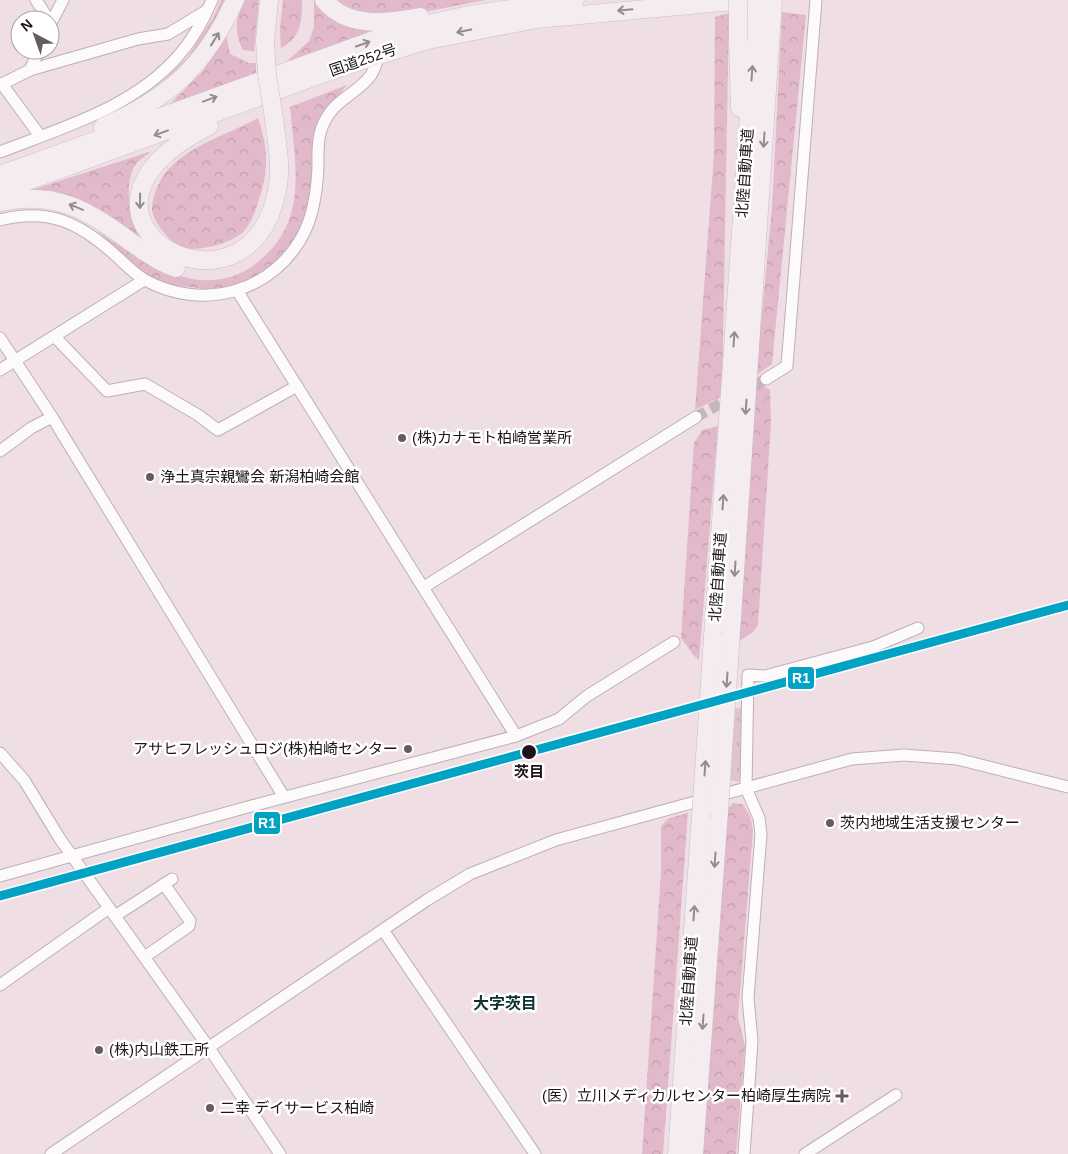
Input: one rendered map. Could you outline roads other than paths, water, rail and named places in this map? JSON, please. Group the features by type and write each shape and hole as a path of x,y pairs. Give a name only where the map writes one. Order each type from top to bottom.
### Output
{"highway":[{"path":"0,174 133,114 161,97 195,66 217,36 235,0"},
{"path":"269,0 270,40"},
{"path":"0,202 38,199 67,203 95,216 145,252 171,266 197,271 222,269 235,264 257,250 273,231 279,220 289,179 279,118 267,74 270,40 278,0"},
{"path":"324,0 346,16 372,23 530,0"},
{"name":"国道252号","path":"0,174 371,41 469,15 574,0"},
{"path":"738,0 755,40"},
{"name":"国道252号","path":"0,191 380,54 428,40 510,23 744,0"},
{"name":"北陸自動車道","path":"694,1154 730,632 757,0"},
{"name":"北陸自動車道","path":"677,1154 739,271 740,126 755,40 773,0"},
{"path":"279,118 277,189 270,215 253,239 231,254 207,261 182,258 172,254 153,240 141,218 140,194 149,170 170,148 207,126 380,54"}],"street":[{"path":"766,379 787,366 816,0"},
{"path":"40,136 1,85 30,70 138,39 168,34 210,5"},
{"path":"0,152 125,100 179,56 195,34 210,5"},
{"path":"0,220 33,215 54,217 75,225 95,237 144,280 179,292 200,295 238,292 277,268 291,253 304,234 314,206 321,131 332,109 372,73 380,54"},
{"path":"30,70 34,60"},
{"path":"0,370 144,280"},
{"path":"238,292 424,586 516,736"},
{"path":"55,337 107,391 145,384 198,415 218,430 297,386"},
{"path":"0,338 52,418 284,797"},
{"path":"0,451 31,428 52,418"},
{"path":"424,586 696,418"},
{"path":"744,1154 752,1041 748,998 761,834 759,818 746,788 748,675 765,676 873,647 918,628"},
{"path":"0,876 284,797 516,736 559,719 587,696 674,642"},
{"path":"0,753 24,780 73,857 146,956 280,1154"},
{"path":"51,1154 383,930 470,874 516,854 556,840 852,760 904,756 957,759 1068,787"},
{"path":"0,985 112,912 168,881 190,921 189,926 146,956"},
{"path":"383,930 535,1154"},
{"path":"805,1154 896,1095"}],"tunnel":[{"path":"696,417 766,379"}],"place":[{"name":"(株)カナモト柏崎営業所","path":"402,438"},
{"name":"浄土真宗親鸞会 新潟柏崎会館","path":"150,477"},
{"name":"アサヒフレッシュロジ(株)柏崎センター","path":"408,749"},
{"name":"茨目","path":"529,752"},
{"name":"茨内地域生活支援センター","path":"830,823"},
{"name":"(株)内山鉄工所","path":"99,1050"},
{"name":"(医）立川メディカルセンター柏崎厚生病院","path":"842,1096"},
{"name":"二幸 デイサービス柏崎","path":"210,1108"}],"district":[{"name":"大字茨目","path":"505,1003"}]}
